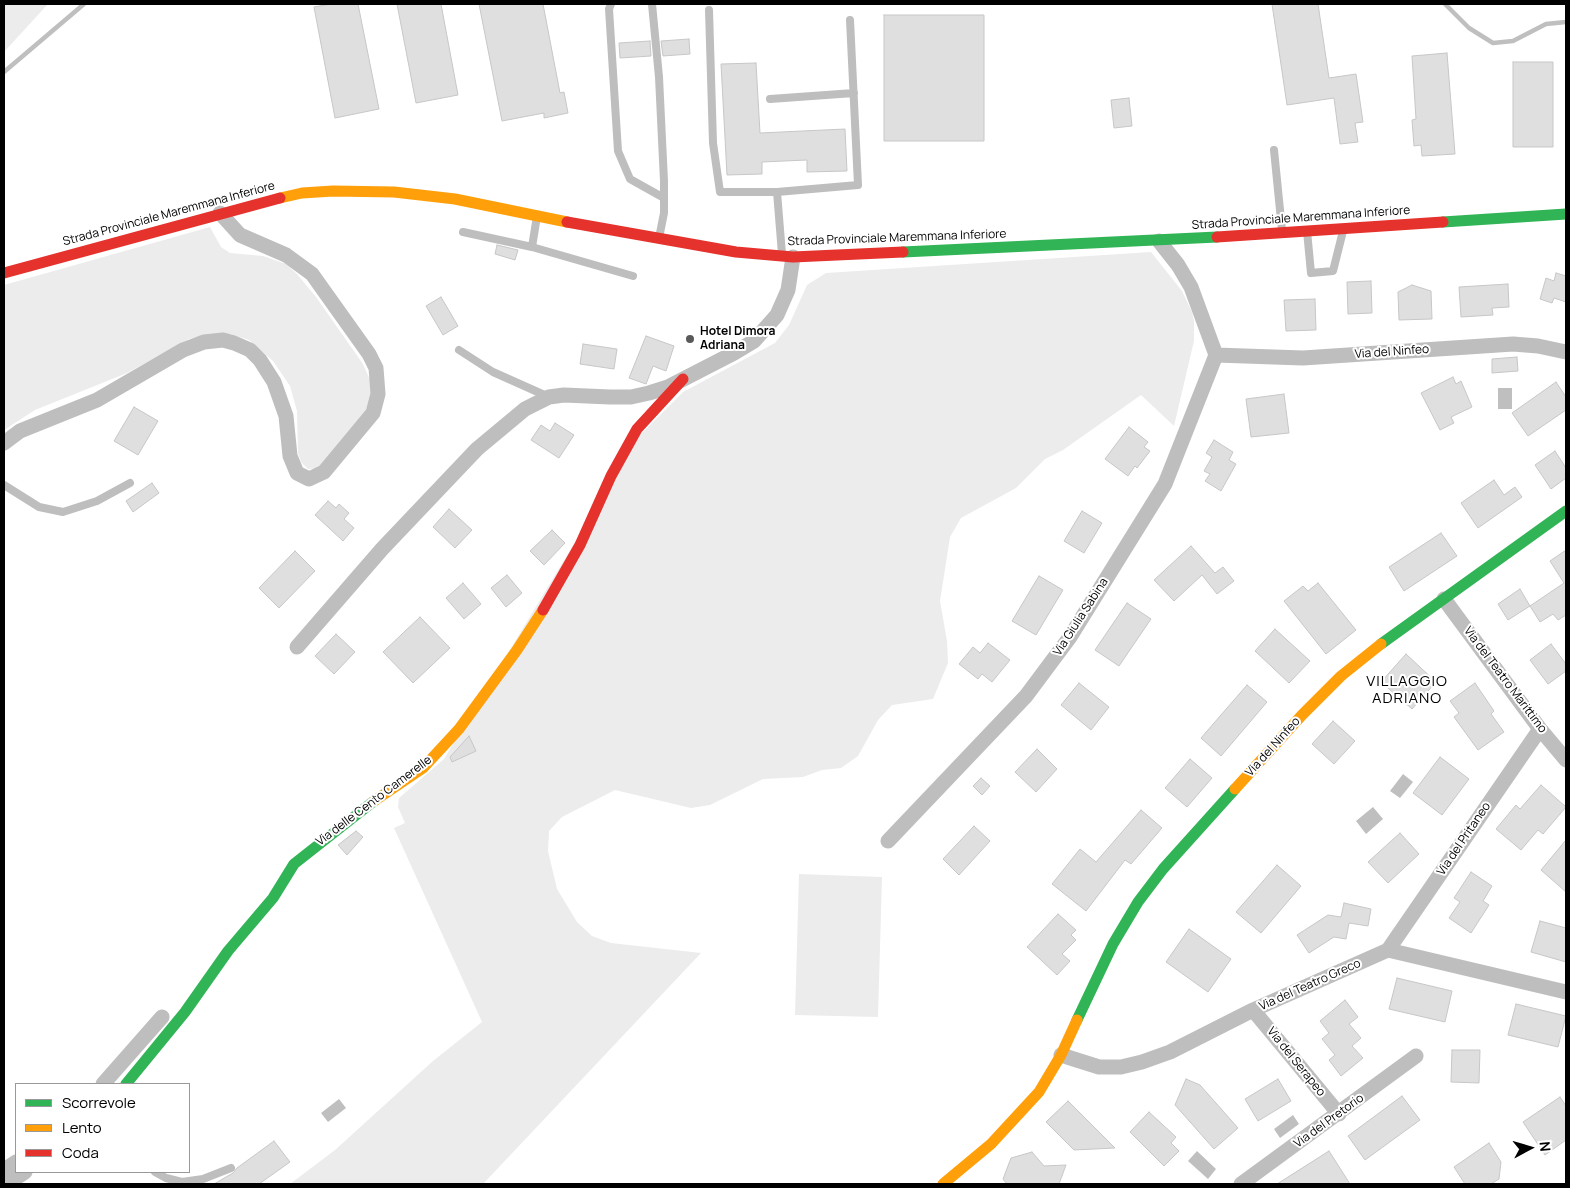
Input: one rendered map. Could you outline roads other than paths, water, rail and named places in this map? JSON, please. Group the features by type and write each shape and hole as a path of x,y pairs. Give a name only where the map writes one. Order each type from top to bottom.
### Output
{"street":[{"name":"Strada Provinciale Maremmana Inferiore","path":"4,273 220,212 302,194 357,191 430,196 537,214 658,239 736,252 788,257 1159,241 1566,214"},
{"path":"4,443 20,431 102,397 183,350 204,342 223,340 234,342 250,350 270,374 284,409 290,456 297,474 309,479 324,472 373,413 378,394 376,368 312,274 286,255 240,235 220,212"},
{"path":"1159,241 1178,265 1191,287 1216,355"},
{"name":"Via delle Cento Camerelle","path":"297,647 382,549 477,449 525,409 549,397 570,394 630,397 668,387 734,353 754,340 772,322 788,290 788,257"},
{"name":"Via del Ninfeo","path":"1216,355 1303,358 1513,344 1538,346 1566,352"},
{"name":"Via Giulia Sabina","path":"888,840 1026,696 1070,637 1165,484 1216,355"},
{"name":"Via delle Cento Camerelle","path":"127,1083 185,1012 240,936 273,898 294,864 364,809 423,768 459,730 517,650 557,588 611,476 637,429 655,407 683,379"},
{"name":"Via del Ninfeo","path":"943,1184 991,1144 1013,1122 1038,1092 1061,1056 1119,932 1138,902 1164,869 1337,679 1368,653 1566,511"},
{"name":"Via del Teatro Marittimo","path":"1444,599 1540,729 1566,760"},
{"name":"Via del Pritaneo","path":"1388,950 1540,729"},
{"path":"1388,950 1566,992"},
{"name":"Via del Teatro Greco","path":"1061,1056 1099,1067 1135,1064 1178,1049 1253,1010 1388,950"},
{"name":"Via del Serapeo","path":"1253,1010 1339,1114"},
{"path":"104,1083 162,1017"},
{"name":"Via del Pretorio","path":"1241,1184 1416,1056"},
{"path":"4,1170 15,1163"},
{"path":"7,1184 24,1173"}],"lane":[{"path":"611,4 609,9 618,151 630,179 664,198"},
{"path":"652,4 659,76 664,198 664,213 658,239"},
{"path":"709,10 713,143 720,192 777,192 858,185 850,20"},
{"path":"770,98 854,93"},
{"path":"1274,150 1282,233"},
{"path":"777,192 788,257"},
{"path":"532,247 537,214"},
{"path":"1307,231 1309,271 1311,273 1333,270 1344,229"},
{"path":"464,232 532,247 634,276"},
{"path":"459,350 493,372 549,397"},
{"path":"4,485 39,507 63,512 97,501 130,483"},
{"path":"157,1173 166,1178 182,1182 203,1180 231,1168"}],"waterway":[{"path":"4,72 84,4"},
{"path":"1445,4 1469,28 1493,43 1513,41 1546,24 1566,22"}],"place":[{"name":"Hotel Dimora Adriana","path":"690,339"}],"district":[{"name":"VILLAGGIO ADRIANO","path":"1407,690"}]}
